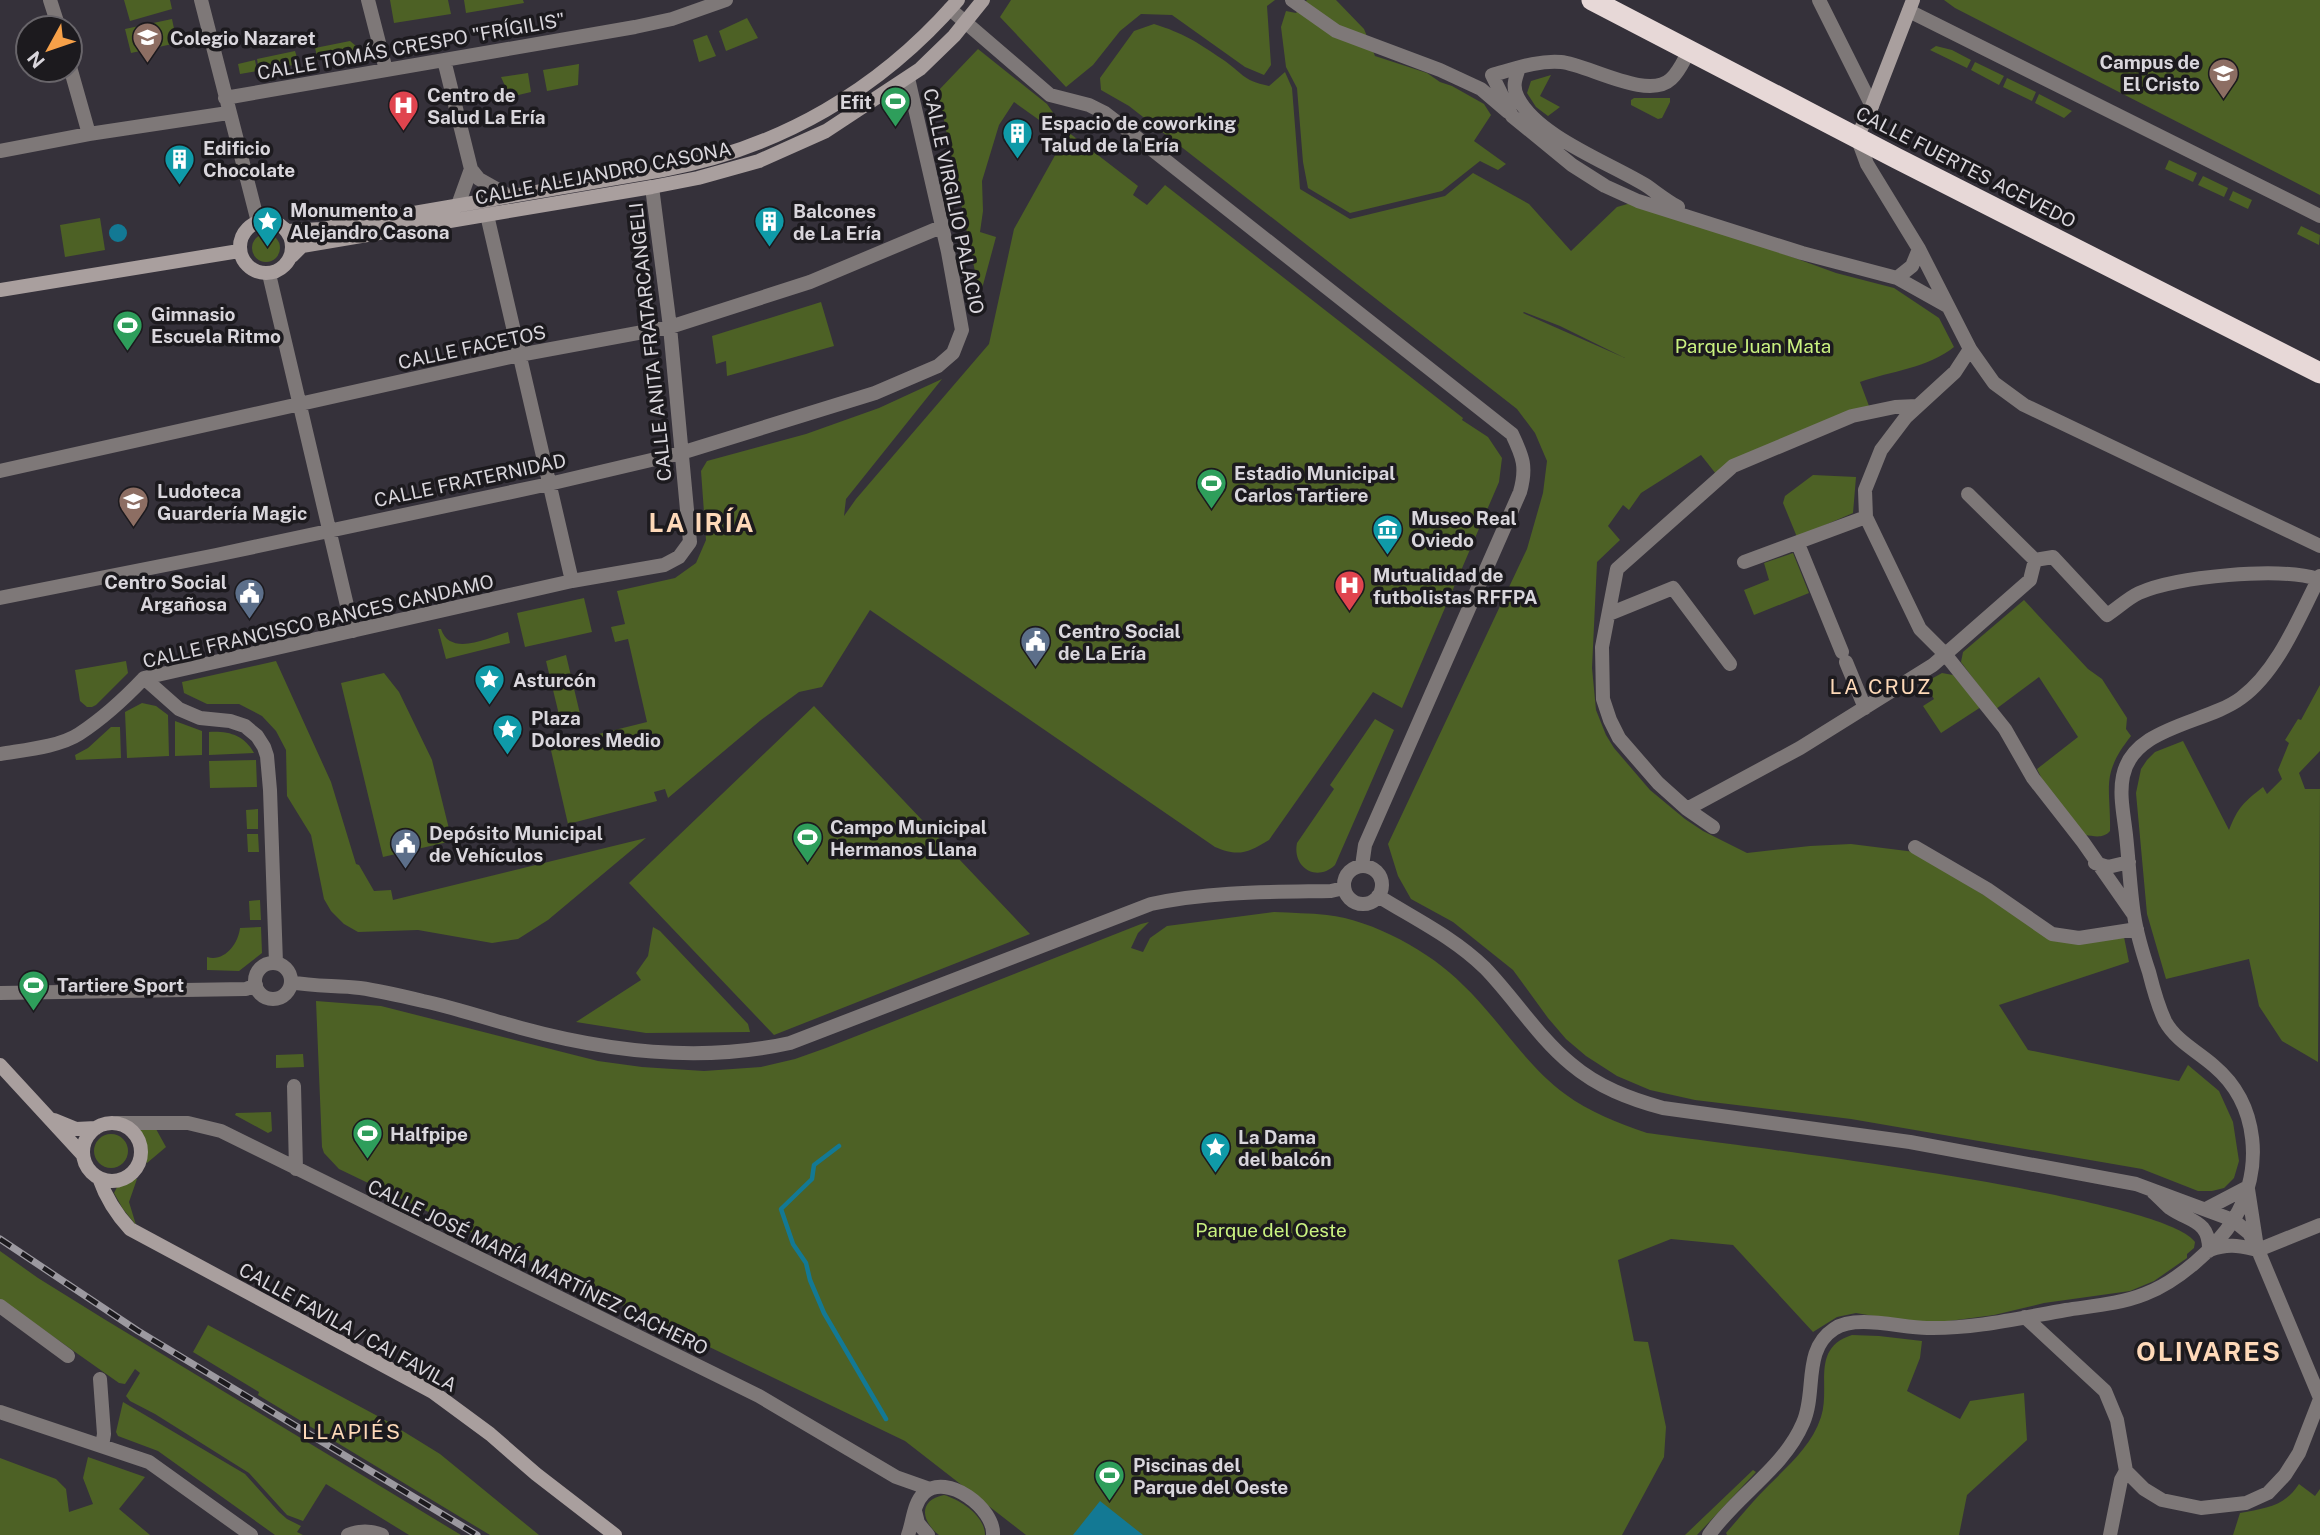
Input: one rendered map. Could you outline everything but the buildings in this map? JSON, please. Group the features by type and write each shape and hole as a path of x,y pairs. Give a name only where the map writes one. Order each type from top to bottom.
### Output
{"highway":[{"name":"CALLE FUERTES ACEVEDO","path":"1592,0 2320,373"}],"main road":[{"name":"CALLE ALEJANDRO CASONA","path":"292,256 302,246 652,187 740,167 782,152 826,131 908,78 966,22 984,0"},
{"name":"CALLE ALEJANDRO CASONA","path":"288,231 321,229 694,164 765,141 819,116 859,90 914,46 954,4"},
{"path":"1857,137 1872,106 1910,4"},
{"path":"271,221 288,231 293,242 292,256 279,271 269,274 256,272 244,263 239,251 240,240 247,229 258,222 271,221"},
{"path":"0,290 239,251"},
{"path":"0,1065 83,1155 91,1173 109,1182 120,1181 137,1169 141,1148 138,1138 129,1128 117,1123 76,1129 48,1117"},
{"path":"83,1155 85,1142 96,1128"},
{"name":"CALLE FAVILA / CAI FAVILA","path":"99,1178 116,1214 130,1229 433,1392 491,1434 615,1535"}],"street":[{"path":"201,0 258,222"},
{"path":"368,0 386,70"},
{"name":"CALLE TOMÁS CRESPO \"FRÍGILIS\"","path":"225,98 635,27 672,19 726,0"},
{"path":"1293,0 1336,31 1452,75 1481,89 1572,165 1605,187 1638,201 1802,253 1897,278 1949,306"},
{"path":"1819,0 1872,106"},
{"name":"CALLE ALEJANDRO CASONA","path":"954,4 966,22"},
{"path":"1910,4 2320,216"},
{"path":"966,22 1051,95 1089,105 1105,113 1512,434 1525,463 1520,492 1365,845 1363,866"},
{"path":"1452,75 1492,75 1541,62 1563,62 1614,79 1640,85 1655,85 1670,80 1689,51"},
{"path":"444,60 471,169 479,179 509,196"},
{"path":"1519,68 1513,84 1517,97 1527,111 1553,134 1708,222"},
{"path":"1492,75 1512,116"},
{"name":"CALLE VIRGILIO PALACIO","path":"908,78 962,330 953,353 938,366"},
{"path":"75,84 89,134"},
{"path":"0,151 89,134 228,113"},
{"path":"1857,137 1867,164 1919,249 1970,349 1994,383 2024,405 2320,546"},
{"path":"1605,187 1615,168"},
{"path":"458,205 471,169"},
{"name":"CALLE ANITA FRATARCANGELI","path":"652,187 670,327 690,542 679,556 664,565"},
{"path":"487,215 572,581"},
{"name":"CALLE FACETOS","path":"0,471 519,355 670,327 810,282 941,227"},
{"path":"1897,278 1912,266 1919,249"},
{"path":"269,274 353,631"},
{"path":"1970,349 1955,372 1917,406 1888,439 1871,469 1865,489 1866,517 1920,629 1945,654 2004,729 2033,778 2083,842 2136,923"},
{"name":"CALLE FRATERNIDAD","path":"0,598 216,555 681,453 875,393 938,366"},
{"path":"1713,827 1688,810 1658,783 1619,738 1611,720 1604,699 1601,675 1602,648 1617,569 1732,466 1852,416 1895,407 1917,406"},
{"path":"1968,494 2035,561"},
{"path":"1744,562 1866,517"},
{"path":"1798,544 1864,708"},
{"path":"1709,1535 1784,1453 1799,1431 1811,1399 1813,1357 1832,1330 1842,1324 1857,1321 1900,1327 1953,1328 2057,1312 2147,1294 2161,1287 2209,1251 2233,1220 2248,1187 2252,1165 2252,1135 2244,1107 2233,1086 2224,1076 2167,1025 2152,985 2136,923 2122,787 2125,769 2134,753 2146,742 2230,705 2256,687 2270,670 2319,578 2302,575 2254,575 2181,581 2139,593 2107,615 2053,557 2035,561"},
{"path":"1688,810 1800,748 1933,665 2030,580 2035,561"},
{"name":"CALLE FRANCISCO BANCES CANDAMO","path":"0,754 40,747 77,736 127,696 144,678 572,581 664,565"},
{"path":"1609,614 1673,588 1730,664"},
{"path":"144,678 179,709 200,718 238,723 251,731 264,747 270,790 275,963"},
{"path":"1915,846 2052,934 2079,937 2136,923"},
{"path":"2095,863 2108,867 2129,862"},
{"path":"1363,866 1372,869 1380,878 1381,884 1378,896 1373,901 1361,904 1349,899 1344,882 1349,871 1363,866"},
{"path":"291,982 309,986 359,988 426,1001 603,1047 703,1054 761,1049 790,1043 1151,904 1174,899 1253,892 1331,891 1344,888"},
{"path":"1378,896 1436,929 1483,967 1570,1063 1595,1081 1638,1101 1663,1108 1923,1144 2147,1187 2233,1220 2249,1233 2257,1248 2320,1398 2299,1453 2285,1475 2268,1493 2246,1503 2201,1508 2183,1513 2144,1489 2126,1471 2117,1420 2105,1391 2025,1317"},
{"path":"275,963 288,972 291,982 287,993 277,998 266,998 258,990 255,979 260,969 275,963"},
{"path":"0,993 246,989 256,985"},
{"path":"295,1086 296,1169"},
{"name":"CALLE JOSÉ MARÍA MARTÍNEZ CACHERO","path":"117,1123 178,1123 221,1131 758,1396 896,1477 930,1489 947,1488 966,1497 989,1518 994,1528 993,1535"},
{"path":"2147,1187 2172,1209 2203,1227 2209,1242 2209,1251"},
{"path":"2206,1209 2248,1187"},
{"path":"2248,1187 2257,1248"},
{"path":"2209,1251 2238,1244 2257,1248 2320,1225"},
{"path":"0,1306 68,1356"},
{"path":"2045,1338 2057,1312"},
{"path":"100,1379 104,1434 102,1446"},
{"path":"0,1412 149,1462 251,1535"},
{"path":"2110,1535 2121,1480 2126,1471"},
{"path":"908,1535 921,1497 930,1489"},
{"path":"915,1511 918,1523 928,1535"},
{"path":"348,1535 369,1530 382,1535"}],"green space":[{"path":"124,0 170,0 172,9 130,21"},
{"path":"390,0 448,0 451,14 394,23"},
{"path":"464,0 523,0 524,3 466,13"},
{"path":"1011,0 1275,0 1267,6 1271,65 1264,75 1245,67 1172,15 1141,14 1120,31 1093,65 1066,87 1000,17"},
{"path":"1307,0 1336,0 1364,29 1375,56 1427,73 1484,104 1491,115 1474,141 1506,164 1498,170 1480,161 1442,191 1350,213 1308,188 1303,162 1297,88 1286,67 1281,27 1286,11 1296,13"},
{"name":"Campus de El Cristo","path":"1944,0 2320,0 2320,195 1955,8"},
{"path":"747,18 758,38 726,51 719,31"},
{"path":"172,19 177,43 131,53 125,29"},
{"name":"Parque Juan Mata","path":"1154,24 1173,31 1222,59 1247,79 1260,84 1269,86 1285,72 1292,88 1300,189 1350,219 1445,196 1473,173 1529,204 1571,251 1617,207 1638,201 1836,273 1894,288 1939,318 1954,347 1933,360 1860,382 1869,406 1716,474 1701,455 1641,493 1629,510 1623,505 1608,526 1620,540 1597,562 1592,668 1596,710 1614,748 1650,790 1703,831 1747,853 1851,844 1915,852 2054,939 2124,937 2129,962 1999,1005 2028,1050 2179,1081 2188,1065 2219,1091 2233,1122 2239,1161 2234,1178 2224,1188 2198,1191 2142,1169 1851,1119 1695,1100 1650,1090 1617,1076 1586,1056 1566,1039 1548,1018 1513,970 1453,922 1411,899 1398,876 1388,844 1527,549 1543,493 1547,461 1535,433 1517,409 1129,106 1101,90 1100,78 1134,31","holes":["1523,313 1560,326 1625,358"]},
{"path":"707,35 716,56 699,62 693,40"},
{"path":"350,41 356,46 350,54 318,60 315,48"},
{"path":"1936,46 1952,50 1971,60 1967,68 1930,50"},
{"path":"978,49 1047,104 1061,124 1049,127 1014,102 999,125 982,181 983,211 980,232 996,237 980,296 938,91"},
{"path":"295,51 299,64 259,71 257,59"},
{"path":"255,60 257,71 240,74 238,64"},
{"path":"1975,62 2004,76 1999,85 1971,70"},
{"path":"579,64 578,85 547,91 543,70"},
{"path":"528,73 531,92 510,97 501,77"},
{"path":"1551,75 1540,96 1560,107 1548,116 1536,107 1527,93 1531,81"},
{"path":"2007,78 2036,92 2032,101 2003,87"},
{"path":"2039,94 2072,111 2064,118 2035,103"},
{"path":"1634,98 1670,98 1670,102 1662,118 1658,119 1631,105"},
{"name":"Estadio Municipal Carlos Tartiere","path":"1068,132 1138,186 1133,195 1147,205 1165,185 1463,418 1462,420 1488,437 1502,458 1499,482 1402,708 1373,692 1269,840 1249,851 1230,852 1215,847 870,610 822,687 799,692 761,720 668,798 665,789 654,792 657,801 568,824 550,746 647,722 628,639 615,642 611,627 625,624 617,591 675,578 696,563 706,540 701,471 707,461 806,434 879,408 942,379 846,499 844,516 989,344 1014,229"},
{"path":"2169,160 2197,173 2193,182 2165,169"},
{"path":"2203,176 2228,188 2224,197 2198,185"},
{"path":"2233,191 2252,200 2248,209 2229,200"},
{"path":"100,218 105,250 65,257 60,225"},
{"path":"2301,226 2320,235 2319,245 2297,234"},
{"path":"266,234 276,238 280,248 276,258 266,262 256,258 252,248 256,238"},
{"path":"821,302 834,346 727,376 726,361 716,364 712,336"},
{"path":"1813,475 1856,477 1853,513 1797,537 1783,503 1785,496"},
{"path":"1793,553 1809,593 1754,615 1744,590 1769,580 1764,563"},
{"path":"584,598 592,632 525,647 517,613"},
{"path":"2024,600 2088,669 2102,679 2127,718 2126,729 2131,736 2121,749 2111,772 2110,831 2104,835 2085,835 2045,785 2037,769 2078,737 2039,677 1996,709 1961,662 1963,652"},
{"path":"438,629 452,642 461,644 508,632 510,643 446,659"},
{"path":"566,655 581,718 561,723 546,661"},
{"path":"126,661 128,673 96,705 87,707 80,701 75,670"},
{"path":"276,661 331,782 356,864 374,891 391,890 393,900 646,838 548,920 518,939 492,943 418,930 358,932 344,924 324,899 311,835 287,796 286,750 276,731 262,716 239,704 207,704 184,693 182,682"},
{"path":"384,673 399,692 432,760 452,841 383,857 341,683"},
{"path":"1942,673 1953,675 1981,707 1941,733 1923,706 1934,699 1924,683"},
{"path":"2320,685 2320,751 2299,773 2305,789 2320,789 2318,1062 2282,1041 2259,1006 2249,959 2166,979 2147,914 2136,793 2141,769 2147,760 2155,752 2183,741 2229,830 2246,801 2263,787 2267,794 2282,779 2278,770 2289,743 2285,740 2298,719 2301,720"},
{"path":"142,703 156,706 168,715 169,756 127,758 125,712"},
{"name":"Campo Municipal Hermanos Llana","path":"814,706 1030,934 774,1035 629,883"},
{"path":"1375,719 1394,730 1335,865 1320,873 1307,870 1298,859 1297,843 1334,789 1330,785"},
{"path":"175,721 202,731 202,755 175,756"},
{"path":"111,727 120,727 121,758 76,760 75,755 88,748"},
{"path":"209,732 235,735 246,742 254,753 209,755"},
{"path":"256,760 257,787 210,788 209,761"},
{"path":"258,809 258,829 247,829 246,810"},
{"path":"247,834 258,834 259,852 248,852"},
{"path":"260,900 261,920 250,920 249,901"},
{"name":"Parque del Oeste","path":"1274,912 1345,918 1382,931 1418,950 1463,985 1537,1070 1565,1094 1604,1116 1636,1129 1647,1133 1846,1160 2028,1190 2107,1207 2165,1224 2195,1242 2194,1248 2187,1254 2187,1258 2154,1281 2130,1291 2044,1303 1994,1315 1949,1321 1903,1321 1856,1313 1837,1317 1813,1332 1733,1245 1671,1239 1618,1260 1634,1341 1648,1342 1666,1427 1664,1457 1622,1535 1026,1535 905,1441 339,1169 322,1147 316,1001 381,1006 598,1061 704,1071 761,1067 826,1048 1141,924 1149,922 1138,933 1131,948 1143,952 1150,938 1167,926"},
{"path":"261,927 262,953 239,971 207,970 207,957 219,957 229,951 240,928"},
{"path":"653,927 660,931 748,1024 750,1032 646,1033 576,1022 641,980 636,973 648,956"},
{"path":"303,1054 304,1067 276,1068 276,1055"},
{"path":"271,1112 272,1131 268,1133 235,1115 236,1113"},
{"path":"156,1129 166,1147 147,1163 146,1147 139,1130"},
{"path":"111,1134 123,1139 128,1151 123,1163 111,1168 99,1163 94,1151 99,1139"},
{"path":"137,1179 129,1202 136,1225 114,1193 117,1187"},
{"path":"0,1251 104,1319 461,1535 409,1535 326,1484 303,1521 287,1515 249,1473 130,1401 126,1396 140,1373 135,1369 125,1384 119,1383 0,1299"},
{"path":"208,1325 385,1420 440,1454 539,1535 490,1535 258,1395 259,1392 193,1352"},
{"path":"1852,1335 1922,1341 1920,1358 1907,1391 1960,1419 1970,1401 2024,1393 2027,1440 1967,1495 1959,1535 1727,1535 1812,1437 1821,1417 1826,1359 1839,1341"},
{"path":"123,1402 245,1474 279,1512 301,1526 297,1532 303,1535 275,1535 158,1451 118,1436 116,1432"},
{"path":"88,1457 145,1477 119,1509 150,1535 0,1535 0,1458 56,1479 66,1489 69,1512 93,1504 83,1478"},
{"path":"1753,1470 1756,1472 1697,1535 1685,1535"},
{"path":"2299,1484 2315,1496 2320,1489 2320,1535 2233,1535 2240,1513 2280,1502"},
{"path":"944,1495 958,1501 977,1515 985,1535 939,1535 929,1524 925,1512 930,1501"}],"water":[{"path":"118,224 124,227 127,233 124,239 118,242 112,239 109,233 112,227"},
{"path":"1100,1501 1143,1535 1073,1535"}],"waterway":[{"path":"839,1146 814,1165 812,1179 781,1209 793,1244 806,1263 824,1313 886,1419"}],"railway":[{"path":"0,1239 138,1331 477,1535"}],"place":[{"name":"Colegio Nazaret","path":"147,65"},
{"name":"Campus de El Cristo","path":"2223,100"},
{"name":"Efit","path":"895,129"},
{"name":"Centro de Salud La Ería","path":"404,133"},
{"name":"Espacio de coworking Talud de la Ería","path":"1018,161"},
{"name":"Edificio Chocolate","path":"180,186"},
{"name":"Monumento a Alejandro Casona","path":"267,248"},
{"name":"Balcones de La Ería","path":"770,249"},
{"name":"Gimnasio Escuela Ritmo","path":"128,352"},
{"name":"Estadio Municipal Carlos Tartiere","path":"1211,511"},
{"name":"Ludoteca Guardería Magic","path":"134,529"},
{"name":"Museo Real Oviedo","path":"1388,556"},
{"name":"Mutualidad de futbolistas RFFPA","path":"1350,613"},
{"name":"Centro Social Argañosa","path":"250,620"},
{"name":"Centro Social de La Ería","path":"1035,669"},
{"name":"Asturcón","path":"490,707"},
{"name":"Plaza Dolores Medio","path":"508,756"},
{"name":"Campo Municipal Hermanos Llana","path":"807,865"},
{"name":"Depósito Municipal de Vehículos","path":"406,871"},
{"name":"Tartiere Sport","path":"34,1012"},
{"name":"Halfpipe","path":"367,1161"},
{"name":"La Dama del balcón","path":"1215,1175"},
{"name":"Piscinas del Parque del Oeste","path":"1110,1503"}],"district":[{"name":"LA IRÍA","path":"702,523"},
{"name":"LA CRUZ","path":"1881,687"},
{"name":"OLIVARES","path":"2209,1352"},
{"name":"LLAPIÉS","path":"352,1432"}]}
